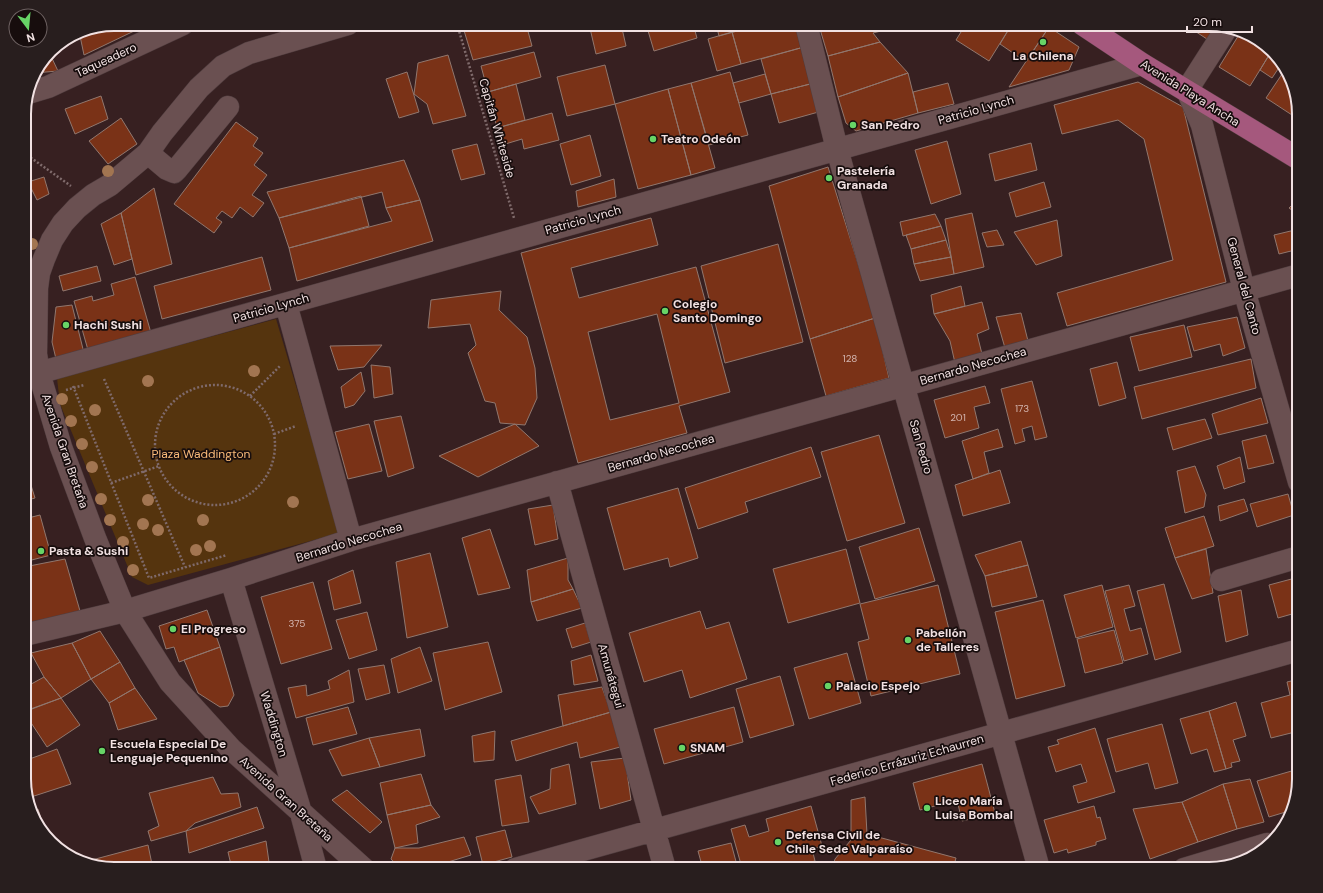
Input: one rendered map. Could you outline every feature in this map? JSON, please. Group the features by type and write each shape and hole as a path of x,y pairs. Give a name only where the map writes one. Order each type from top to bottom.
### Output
{"main road":[{"name":"Avenida Playa Ancha","path":"1092,31 1142,64 1292,155"}],"street":[{"name":"Taqueadero","path":"34,91 48,86 168,31"},
{"name":"Avenida Gran Bretaña","path":"324,31 250,53 223,66 200,88 162,133 148,153 110,185 93,195 77,208 63,223 52,240 44,259 37,288 31,364 95,538 125,611 170,682 231,749 356,862"},
{"name":"San Pedro","path":"808,31 838,149 1037,862"},
{"path":"1187,90 1224,33"},
{"name":"Patricio Lynch","path":"31,364 64,365 1142,64"},
{"name":"General del Canto","path":"1187,90 1202,125 1244,290 1292,458"},
{"path":"148,153 167,169 174,172 228,107"},
{"name":"Bernardo Necochea","path":"31,634 125,611 231,579 351,540 1292,277"},
{"path":"286,304 351,540"},
{"name":"Amunátegui","path":"557,482 663,862"},
{"path":"1221,580 1292,559"},
{"name":"Waddington","path":"231,579 301,813 314,862"},
{"name":"Federico Errázuriz Echaurren","path":"540,862 1292,652"},
{"path":"1207,862 1256,847"}],"path":[{"name":"Capitán Whiteside","path":"459,31 520,238"},
{"path":"31,158 72,186"},
{"path":"250,396 284,362"},
{"path":"64,365 149,578 229,554"},
{"path":"104,379 185,567"},
{"path":"213,385 232,388 250,396 264,410 273,427 276,447 272,466 262,483 248,496 229,504 209,505 190,500 173,488 161,472 155,453 156,433 164,414 177,399 194,389 213,385"},
{"path":"111,483 159,466"}],"green space":[{"name":"Plaza Waddington","path":"276,319 340,533 148,585 132,577 60,404 57,378"}],"building":[{"path":"109,31 132,31 132,32 84,55 80,38 82,37"},
{"path":"464,31 528,31 532,46 473,60"},
{"path":"591,31 623,31 626,46 596,54"},
{"path":"648,31 695,31 697,38 654,51"},
{"path":"718,31 737,31 719,36"},
{"path":"800,31 804,47 741,64 732,32"},
{"path":"821,31 881,31 873,33 880,42 828,56"},
{"path":"962,31 1008,31 989,61 956,40"},
{"path":"1008,31 1046,31 1026,62 1000,44"},
{"path":"1046,31 1055,31 1079,47 1069,70 1009,87"},
{"path":"1195,31 1216,32 1210,41"},
{"path":"732,32 741,64 717,71 708,39"},
{"path":"1238,36 1255,45 1268,56 1250,86 1219,67"},
{"path":"880,42 908,73 838,97 828,56"},
{"path":"804,47 814,83 771,94 761,59"},
{"path":"534,52 541,77 488,92 481,66"},
{"path":"448,55 466,116 433,124 427,104 414,94 418,63"},
{"path":"1268,56 1278,69 1272,78 1260,70"},
{"path":"52,59 58,71 43,72"},
{"path":"605,65 615,104 567,116 557,77"},
{"path":"407,72 419,112 399,118 386,79"},
{"path":"730,72 748,135 709,145 691,83"},
{"path":"908,73 918,113 856,131 846,123 838,97"},
{"path":"765,74 771,94 739,103 733,83"},
{"path":"1282,74 1289,93 1292,115 1266,98"},
{"path":"1138,82 1183,107 1226,282 1067,326 1057,293 1173,260 1144,139 1118,120 1062,134 1054,105"},
{"path":"691,83 715,168 691,175 668,89"},
{"path":"814,83 822,111 779,123 771,94"},
{"path":"948,83 954,104 918,113 913,92"},
{"path":"516,84 525,120 497,128 488,92"},
{"name":"Teatro Odeón","path":"668,89 691,175 638,189 615,104"},
{"path":"101,96 108,119 75,134 65,109"},
{"path":"552,113 559,140 524,149 522,139 502,145 497,128"},
{"path":"121,118 137,144 108,164 89,141"},
{"path":"236,122 258,138 253,146 263,153 254,165 267,175 252,195 264,203 253,217 240,207 232,218 222,211 216,218 222,222 214,233 174,204"},
{"path":"590,135 601,176 571,185 560,144"},
{"path":"947,141 961,194 931,204 915,150"},
{"path":"1031,143 1037,170 995,181 989,154"},
{"path":"477,144 485,174 461,180 452,150"},
{"path":"404,160 420,200 386,208 382,192 279,218 267,192"},
{"path":"828,167 875,318 810,339 769,186"},
{"path":"44,177 49,194 37,200 31,188 31,181"},
{"path":"614,179 616,197 578,207 576,191"},
{"path":"1044,182 1051,207 1016,217 1009,193"},
{"path":"154,188 172,264 136,275 121,213"},
{"path":"361,196 369,226 289,248 279,218"},
{"path":"420,200 433,241 297,281 289,248 392,221 386,208"},
{"path":"121,213 132,259 114,265 101,224"},
{"path":"972,213 984,267 954,274 945,219"},
{"path":"935,214 941,226 903,236 900,222"},
{"path":"651,218 658,245 571,268 579,298 696,267 730,392 679,406 687,433 578,463 521,253","holes":["657,314 679,403 610,420 588,332"]},
{"path":"1057,220 1062,256 1036,265 1014,232"},
{"path":"941,226 946,240 911,249 906,235"},
{"path":"997,230 1004,245 987,247 982,233"},
{"path":"1292,231 1292,251 1279,254 1274,235"},
{"path":"946,240 951,257 914,264 911,249"},
{"path":"778,244 803,342 725,363 701,266"},
{"path":"262,257 271,290 162,319 154,286"},
{"path":"951,257 954,274 920,281 914,264"},
{"path":"97,266 101,281 63,291 59,276"},
{"path":"135,277 151,333 88,350 74,301 92,296 93,301 114,295 111,284"},
{"path":"961,286 965,306 934,314 931,295"},
{"path":"501,291 499,310 527,337 535,368 537,398 525,425 500,423 495,403 485,401 468,353 476,345 470,324 428,328 431,300"},
{"path":"982,302 989,329 977,334 982,354 955,363 950,341 934,314"},
{"name":"Hachi Sushi","path":"72,305 84,353 56,359 52,342 56,307"},
{"path":"1021,313 1028,341 1005,348 996,317"},
{"path":"1237,317 1245,348 1223,356 1220,344 1194,351 1187,327"},
{"path":"875,318 889,378 826,396 810,339"},
{"path":"1184,325 1192,357 1139,371 1130,337"},
{"path":"382,345 364,367 338,370 330,346"},
{"path":"1251,359 1256,388 1142,419 1134,387"},
{"path":"1117,362 1126,398 1099,406 1090,369"},
{"path":"371,365 390,367 393,394 374,398"},
{"path":"361,372 365,391 354,405 345,408 341,387"},
{"path":"1032,381 1047,437 1035,440 1032,426 1022,429 1025,441 1015,444 1001,389"},
{"path":"985,386 990,403 974,407 979,428 945,438 934,400"},
{"path":"1261,398 1268,423 1218,435 1212,414"},
{"path":"401,416 414,468 388,477 374,421"},
{"path":"1205,419 1212,438 1173,450 1167,428"},
{"path":"369,424 382,471 348,479 335,432"},
{"path":"515,424 539,446 478,477 439,456"},
{"path":"998,429 1003,447 984,452 989,473 973,479 962,441"},
{"path":"879,435 905,523 847,541 821,452"},
{"path":"1266,435 1274,463 1248,469 1242,441"},
{"path":"811,447 821,477 745,502 748,512 698,529 685,488"},
{"path":"1240,457 1245,482 1224,489 1217,466"},
{"path":"1195,466 1206,495 1204,507 1185,513 1177,471"},
{"path":"1000,470 1010,503 963,516 955,485"},
{"path":"31,485 35,498 31,499"},
{"path":"678,488 698,558 670,567 668,558 624,570 607,508"},
{"path":"1288,494 1292,508 1292,516 1257,527 1250,504"},
{"path":"1244,499 1248,511 1220,521 1218,506"},
{"path":"553,505 558,539 535,545 528,509"},
{"path":"40,515 51,555 31,560 31,517"},
{"path":"1204,516 1214,546 1175,558 1165,528"},
{"path":"919,528 935,581 875,599 859,547"},
{"path":"490,529 510,588 478,595 462,538"},
{"path":"1021,541 1028,565 985,576 975,555"},
{"path":"846,549 860,603 788,623 773,569"},
{"path":"1206,549 1213,593 1192,599 1175,558"},
{"path":"430,553 448,627 407,638 396,562"},
{"path":"568,558 568,580 573,589 531,602 527,570"},
{"path":"65,559 80,611 32,623 31,566"},
{"path":"1028,565 1037,597 992,607 985,576"},
{"path":"353,570 361,603 334,610 328,581"},
{"path":"1292,579 1292,614 1278,618 1269,585"},
{"path":"313,582 332,649 281,664 261,597"},
{"path":"1164,584 1181,652 1155,660 1137,591"},
{"name":"Pabellón de Talleres","path":"938,585 960,674 871,696 858,642 869,639 860,604"},
{"path":"1102,585 1113,627 1076,638 1064,595"},
{"path":"1129,585 1135,606 1124,609 1130,631 1141,628 1148,654 1124,661 1105,591"},
{"path":"573,589 582,608 537,621 531,602"},
{"path":"1241,590 1248,635 1226,642 1218,596"},
{"path":"1043,600 1065,686 1016,699 995,612"},
{"path":"207,610 220,647 179,662 174,647 166,649 159,626"},
{"path":"700,611 706,629 729,622 747,679 690,698 682,670 644,682 629,633"},
{"path":"367,612 377,650 349,659 336,620"},
{"path":"585,623 591,642 572,648 566,629"},
{"path":"1114,630 1123,663 1085,673 1077,639"},
{"path":"100,631 120,662 91,679 72,643"},
{"path":"488,642 502,692 445,710 433,653"},
{"path":"72,643 91,679 61,698 44,677 31,653"},
{"path":"220,647 234,695 228,706 220,707 198,693 184,660"},
{"path":"420,647 432,681 398,693 391,659"},
{"name":"Palacio Espejo","path":"847,653 861,703 809,719 794,668"},
{"path":"591,655 598,681 574,685 571,661"},
{"path":"120,662 135,688 109,703 91,679"},
{"path":"384,665 390,693 366,700 358,669"},
{"path":"349,670 354,702 296,718 288,688 306,685 307,696 330,689 328,681"},
{"path":"780,676 794,725 750,738 736,689"},
{"path":"44,677 61,698 31,709 31,684"},
{"path":"1292,681 1292,733 1271,738 1261,703 1290,695 1287,682"},
{"path":"602,687 611,712 563,726 558,695"},
{"path":"135,688 157,719 118,730 109,703"},
{"path":"61,698 80,725 47,747 31,723 31,709"},
{"path":"1236,702 1246,736 1233,740 1240,761 1231,763 1232,767 1226,769 1209,711"},
{"path":"348,707 357,734 313,745 306,718"},
{"path":"734,707 743,742 664,764 654,729"},
{"path":"1209,711 1226,769 1214,772 1207,749 1191,754 1180,719"},
{"path":"611,712 620,747 580,758 577,742 516,761 511,741"},
{"path":"1162,724 1178,783 1155,789 1148,763 1116,772 1107,739"},
{"path":"1095,728 1115,792 1078,803 1073,786 1087,782 1081,764 1056,772 1048,747 1059,744 1057,740"},
{"path":"420,729 425,756 380,767 369,738"},
{"path":"495,731 494,760 474,762 472,736"},
{"path":"369,738 380,767 342,776 329,750"},
{"path":"57,749 71,784 33,796 31,784 31,758"},
{"path":"625,758 631,800 600,809 591,762"},
{"path":"569,764 576,804 539,814 530,797 550,789 551,769"},
{"path":"982,764 995,813 962,821 957,800 920,810 913,783"},
{"path":"1292,771 1292,784 1288,806 1285,812 1269,817 1257,781"},
{"path":"421,774 431,805 387,815 380,783"},
{"path":"521,775 529,822 502,826 495,780"},
{"path":"213,777 221,794 238,793 241,807 195,823 186,831 151,841 148,831 159,826 149,793"},
{"path":"1250,779 1264,822 1237,829 1223,784"},
{"path":"1223,784 1237,829 1198,842 1182,802"},
{"path":"347,790 382,822 370,833 332,800"},
{"path":"865,797 867,834 956,858 955,862 834,862 851,840 851,800"},
{"path":"1182,802 1198,842 1150,859 1133,809"},
{"path":"431,805 440,817 416,825 418,843 395,848 387,815"},
{"name":"Defensa Civil de Chile Sede Valparaíso","path":"811,806 822,846 812,849 815,861 740,862 731,829 745,825 749,837 769,831 766,819"},
{"path":"1094,806 1097,818 1100,817 1106,839 1096,842 1096,845 1068,853 1067,849 1054,853 1044,820"},
{"path":"257,807 264,828 189,853 186,831"},
{"path":"505,830 512,857 494,862 482,862 476,837"},
{"path":"464,837 471,855 448,862 394,862 391,859 395,848 419,848"},
{"path":"266,841 269,862 230,862 228,852"},
{"path":"731,843 736,862 701,862 698,851"},
{"path":"148,845 152,862 114,862 94,859"}],"place":[{"name":"La Chilena","path":"1043,42"},
{"name":"San Pedro","path":"853,125"},
{"name":"Teatro Odeón","path":"653,139"},
{"name":"Pastelería Granada","path":"829,178"},
{"name":"Colegio Santo Domingo","path":"665,311"},
{"name":"Hachi Sushi","path":"66,325"},
{"name":"Pasta & Sushi","path":"41,551"},
{"name":"El Progreso","path":"173,629"},
{"name":"Pabellón de Talleres","path":"908,640"},
{"name":"Palacio Espejo","path":"828,686"},
{"name":"SNAM","path":"682,748"},
{"name":"Escuela Especial De Lenguaje Pequenino","path":"102,751"},
{"name":"Liceo María Luisa Bombal","path":"927,808"},
{"name":"Defensa Civil de Chile Sede Valparaíso","path":"778,842"}]}
